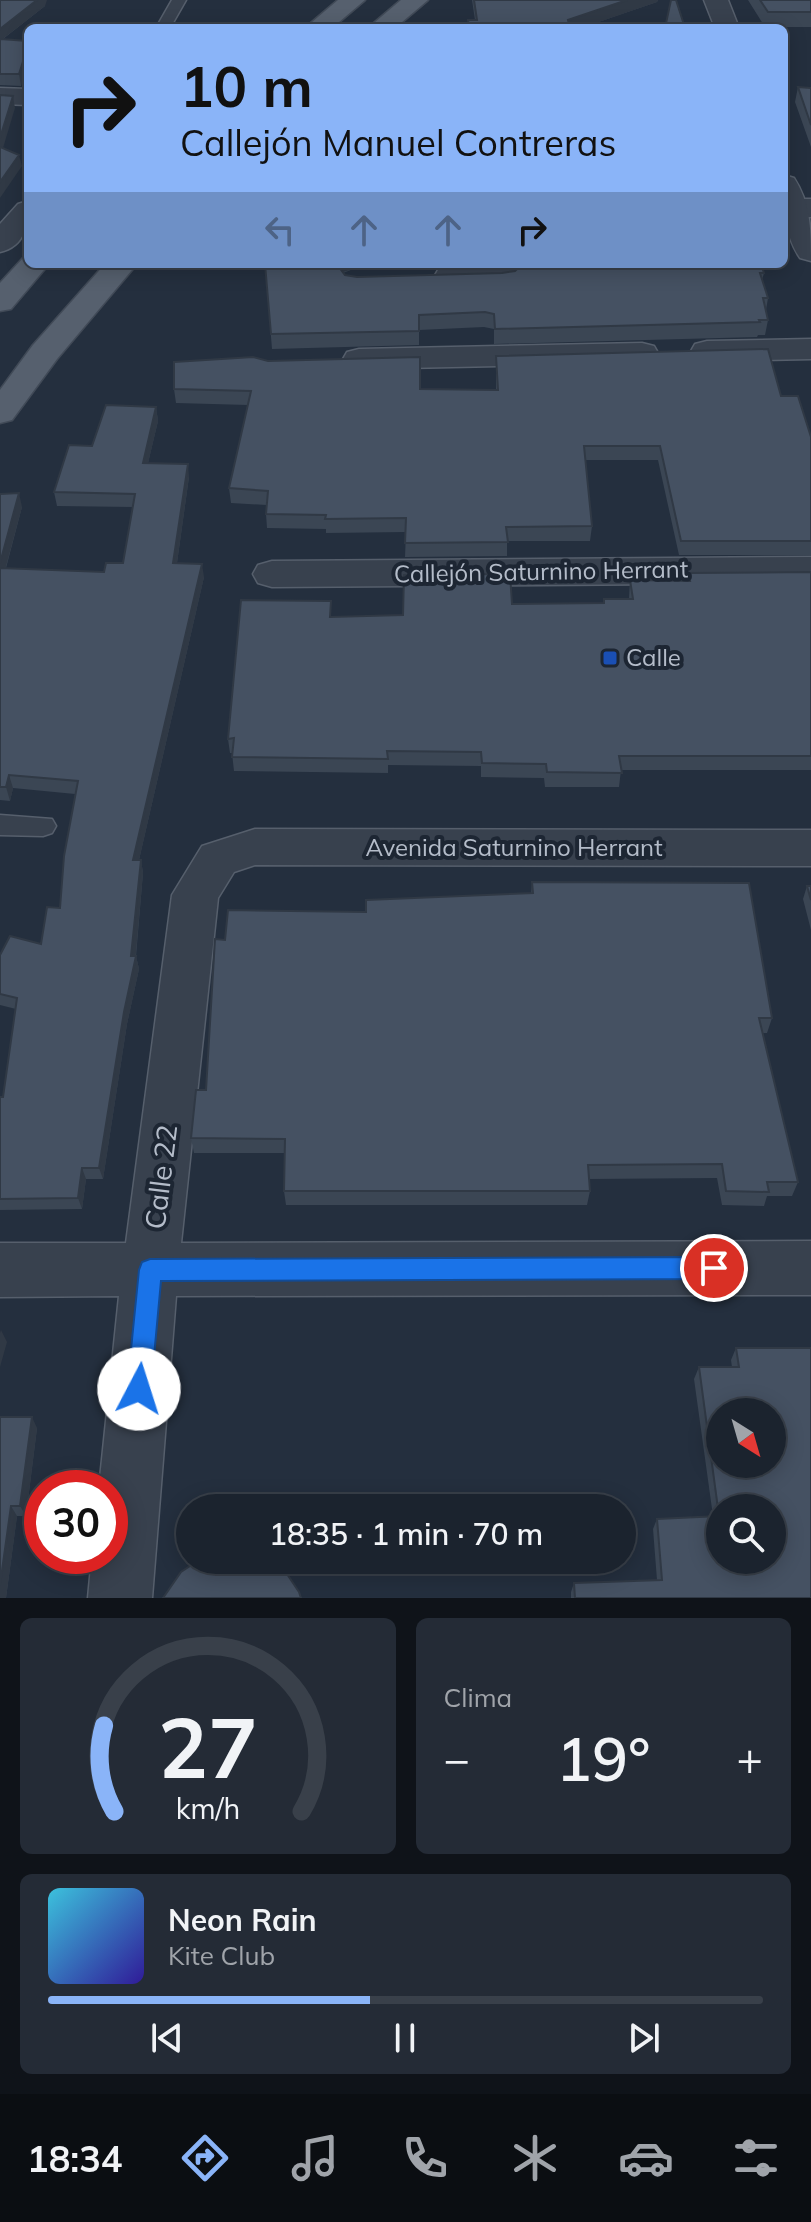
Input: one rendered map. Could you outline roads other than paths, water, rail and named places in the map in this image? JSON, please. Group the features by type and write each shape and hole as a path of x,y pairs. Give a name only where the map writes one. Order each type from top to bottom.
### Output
{"main road":[{"path":"385,24 416,0"},
{"path":"321,24 346,1"},
{"path":"0,302 30,268"},
{"path":"0,413 45,352 118,268"}],"street":[{"path":"716,0 725,24"},
{"path":"0,96 24,97"},
{"path":"793,202 811,252"},
{"path":"0,243 24,215"},
{"path":"415,278 501,276 513,268"},
{"path":"332,360 811,349"},
{"path":"433,384 811,369"},
{"name":"Callejón Saturnino Herrant","path":"272,574 811,570"},
{"name":"Avenida Saturnino Herrant","path":"218,859 255,847 811,848"},
{"name":"Calle 22","path":"120,1598 150,1270 195,895 218,859"},
{"path":"0,1270 811,1268"}],"lane":[{"path":"165,24 179,0"},
{"path":"0,825 43,826"}],"place":[{"name":"Calle","path":"610,658"}]}
